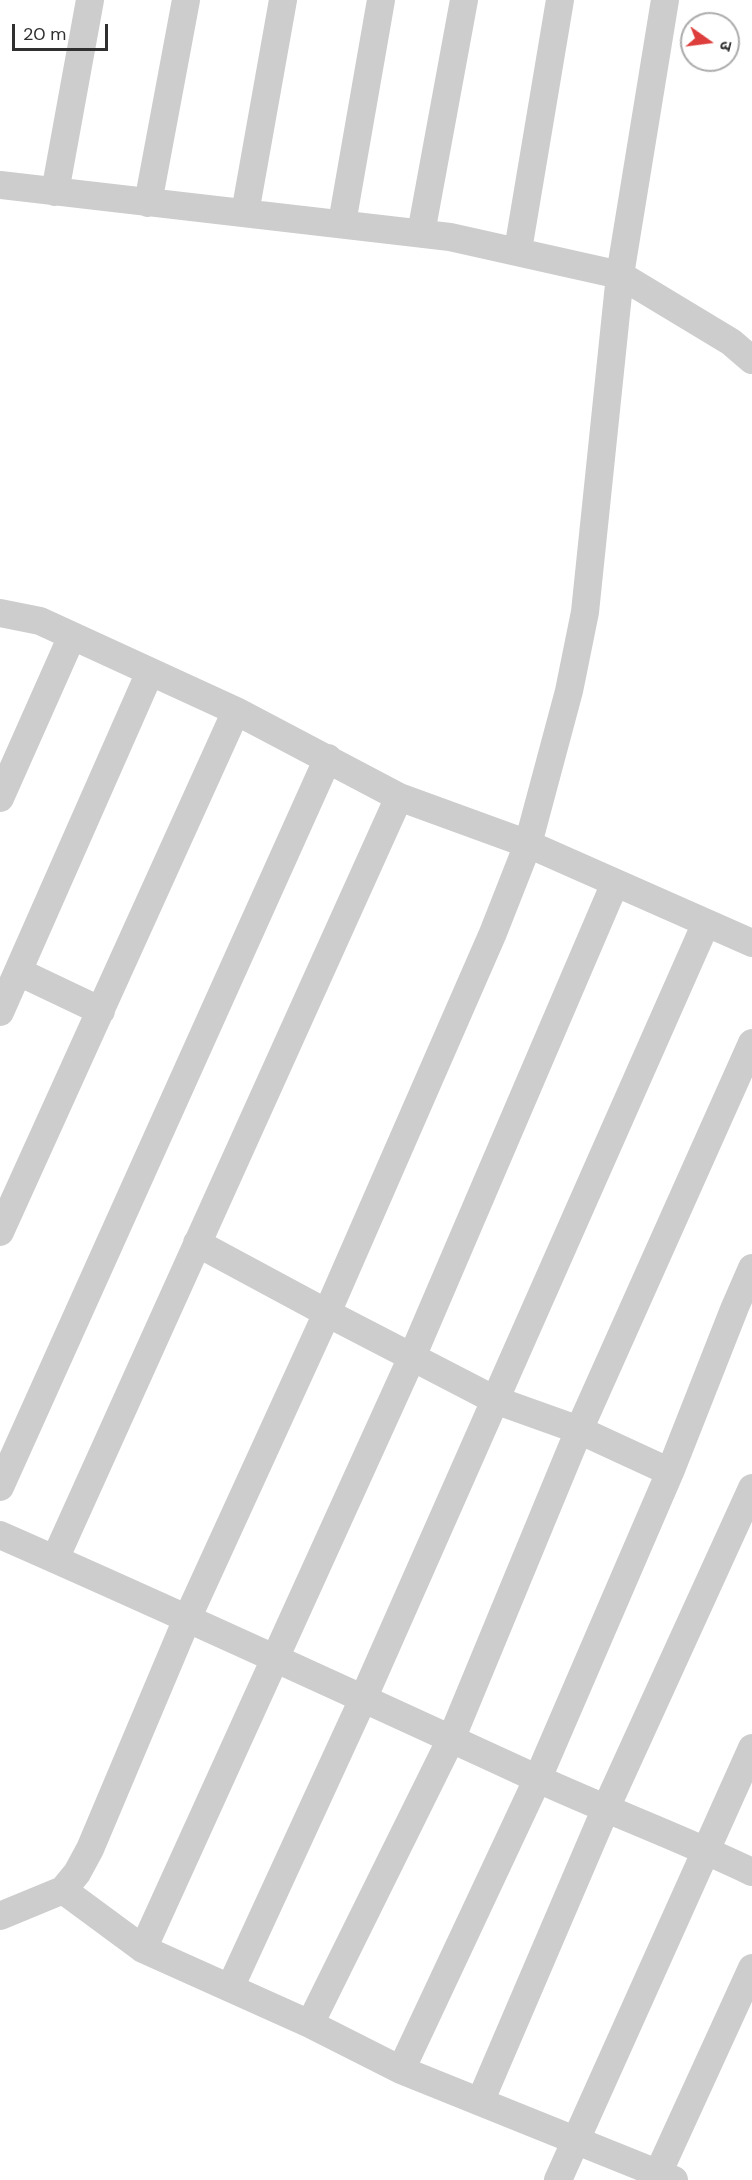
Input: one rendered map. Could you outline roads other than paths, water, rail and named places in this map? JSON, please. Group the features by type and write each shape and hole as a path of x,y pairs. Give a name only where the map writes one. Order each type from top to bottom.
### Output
{"street":[{"path":"55,192 90,0"},
{"path":"148,203 186,0"},
{"path":"244,213 283,0"},
{"path":"342,223 381,0"},
{"path":"421,233 464,0"},
{"path":"518,250 560,0"},
{"path":"0,1916 63,1890 77,1873 90,1849 187,1618 327,1313 493,933 528,844 569,691 585,612 620,275 664,0"},
{"path":"0,185 342,223 450,237 518,250 620,275 731,342 752,360"},
{"path":"0,613 40,621 236,711 399,797 528,844 752,943"},
{"path":"0,798 72,636"},
{"path":"0,1012 150,672"},
{"path":"0,1232 236,711"},
{"path":"0,1487 328,758"},
{"path":"55,1559 399,797"},
{"path":"144,1949 412,1357 615,883"},
{"path":"230,1988 363,1699 706,923"},
{"path":"19,970 100,1011"},
{"path":"310,2024 452,1737 579,1430 752,1043"},
{"path":"197,1243 495,1400 579,1430 670,1472"},
{"path":"401,2070 538,1778 670,1472 743,1311 752,1268"},
{"path":"480,2102 606,1808 752,1488"},
{"path":"0,1535 752,1872"},
{"path":"558,2180 752,1748"},
{"path":"63,1890 144,1949 310,2024 401,2070 662,2178 752,1968"}]}
